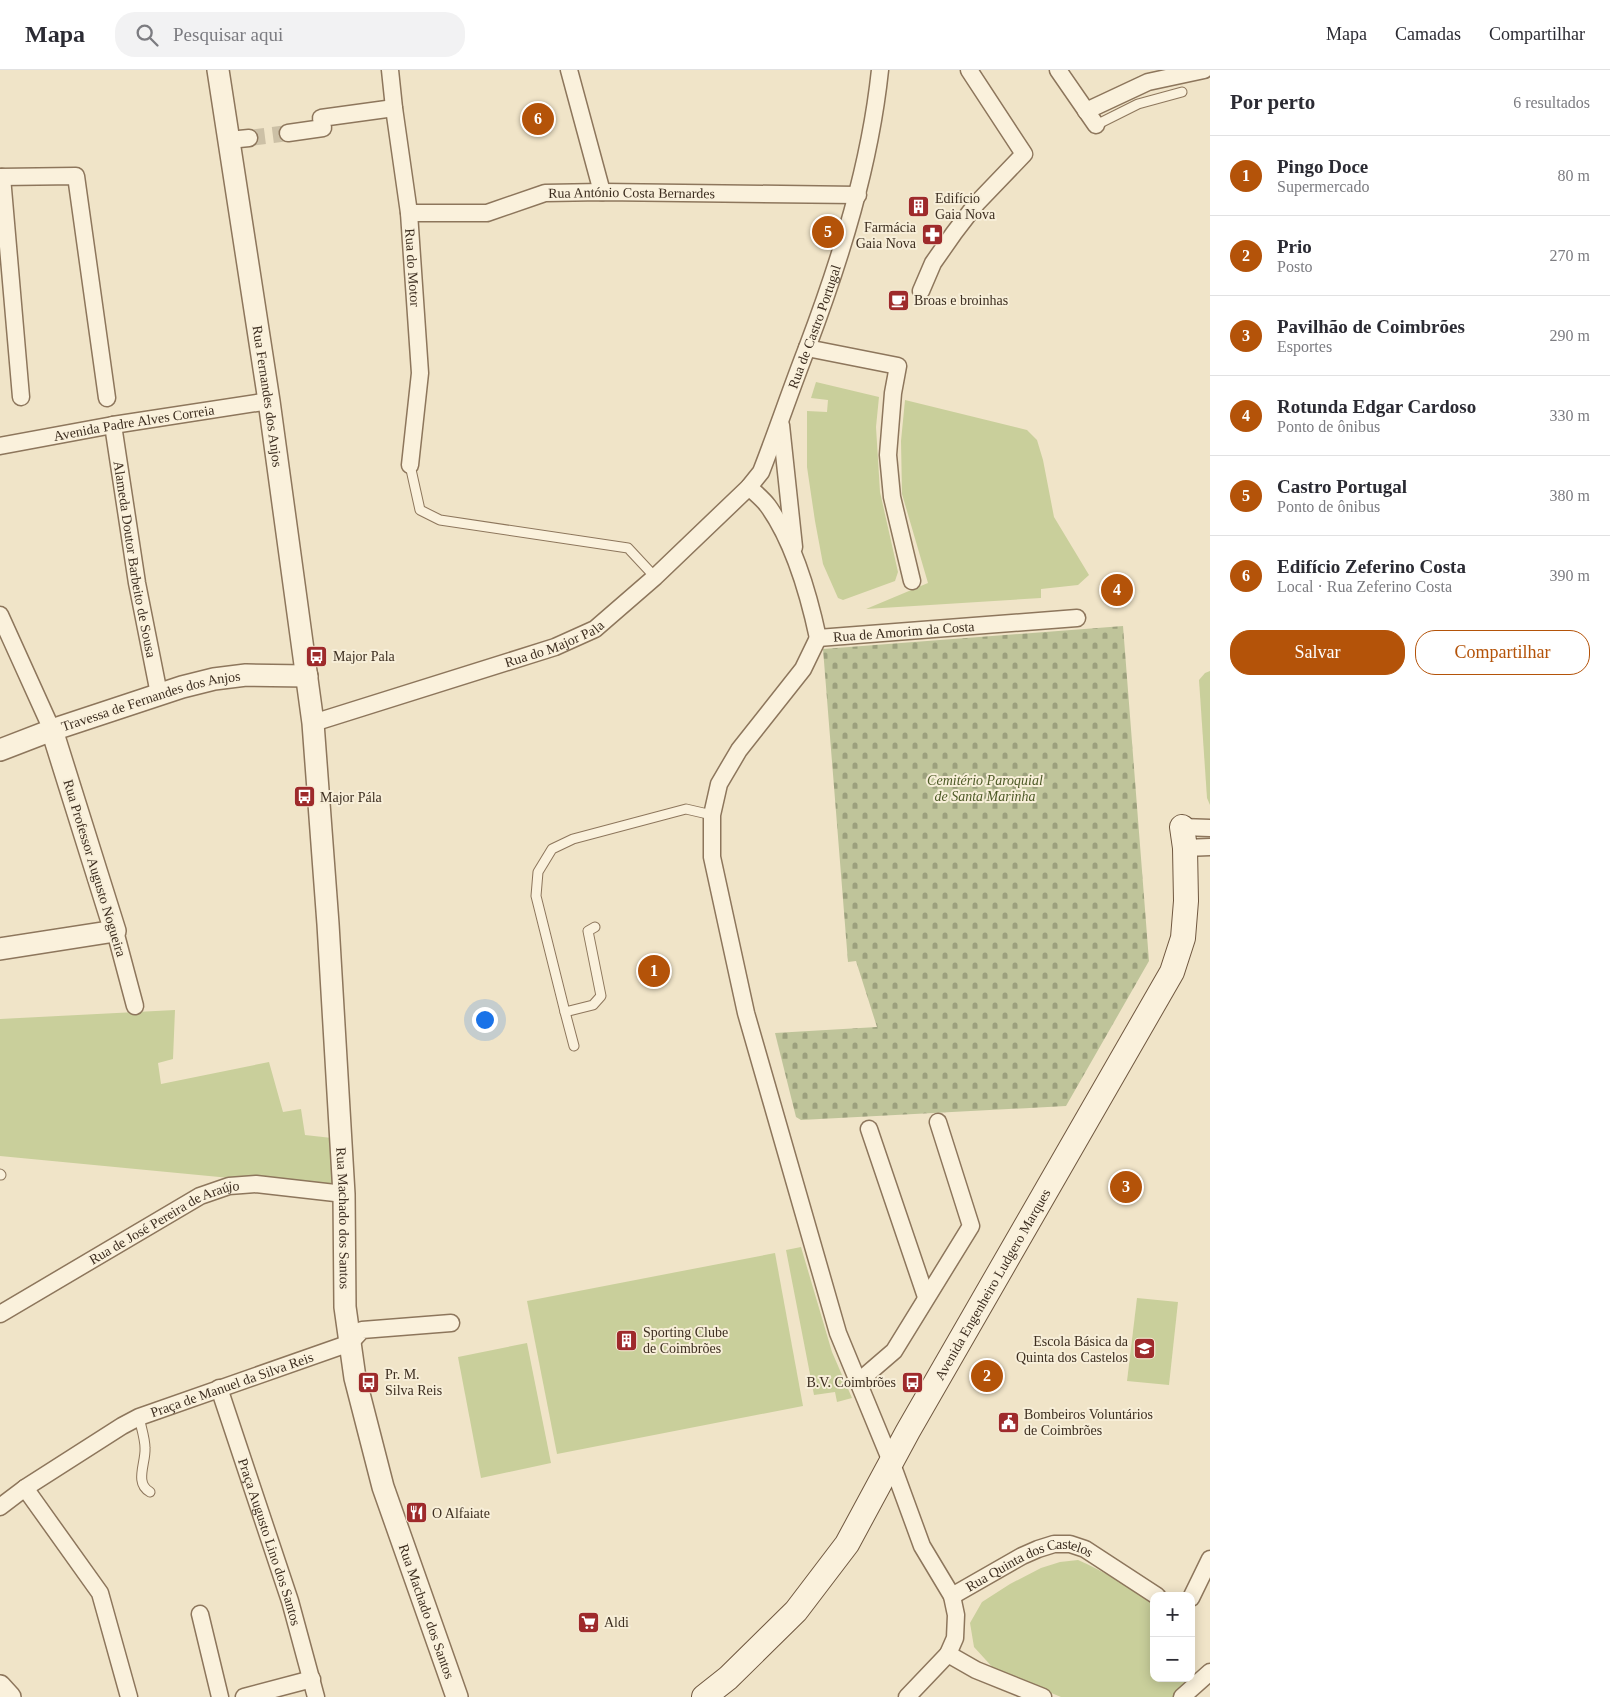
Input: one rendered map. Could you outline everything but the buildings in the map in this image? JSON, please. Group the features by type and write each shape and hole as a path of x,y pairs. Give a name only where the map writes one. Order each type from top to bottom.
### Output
{"main road":[{"name":"Avenida Engenheiro Ludgero Marques","path":"704,1697 728,1678 796,1610 847,1544 1172,972 1183,938 1186,901 1184,837"}],"street":[{"name":"Rua Fernandes dos Anjos","path":"218,70 239,139 269,401 313,723"},
{"name":"Rua do Motor","path":"390,70 409,213 420,373 410,465"},
{"path":"570,70 602,192"},
{"name":"Rua de Castro Portugal","path":"749,487 761,472 821,313 858,195 878,94 880,70"},
{"path":"922,291 934,262 954,233 977,203 1024,154 969,70"},
{"path":"1058,70 1096,126"},
{"path":"1086,111 1148,82 1204,70"},
{"path":"288,133 323,128 321,118 394,108"},
{"path":"21,397 1,177 76,176 107,398"},
{"name":"Rua António Costa Bernardes","path":"409,213 487,213 545,193 858,195"},
{"path":"807,348 898,366 893,393 888,456 892,497 912,581"},
{"name":"Avenida Padre Alves Correia","path":"0,446 113,425 269,401"},
{"name":"Rua de Amorim da Costa","path":"780,423 788,481 794,553"},
{"name":"Alameda Doutor Barbeito de Sousa","path":"113,425 137,583 159,694"},
{"path":"761,472 776,473 788,481"},
{"name":"Rua de Amorim da Costa","path":"749,487 768,505 794,553 818,638 1077,618"},
{"name":"Rua do Major Pala","path":"313,723 555,647 595,629 655,577 749,487"},
{"path":"0,615 52,730"},
{"path":"818,638 804,669 739,750 719,784 712,814 712,857 746,1013 838,1333 892,1464 922,1546 952,1596 956,1615 955,1638 948,1654 907,1697"},
{"name":"Travessa de Fernandes dos Anjos","path":"0,750 52,730 182,686 246,675 307,676"},
{"name":"Rua Machado dos Santos","path":"313,723 328,924 344,1194 346,1307 355,1378 383,1487 456,1697"},
{"name":"Rua Professor Augusto Nogueira","path":"52,730 115,931 135,1006"},
{"path":"1184,837 1210,828"},
{"path":"1184,837 1210,848"},
{"path":"0,949 115,931"},
{"path":"858,1382 894,1351 971,1226 938,1122"},
{"path":"869,1129 926,1297"},
{"name":"Rua de José Pereira de Araújo","path":"0,1314 200,1196 229,1186 256,1184 344,1194"},
{"name":"Praça de Manuel da Silva Reis","path":"0,1507 24,1488 139,1417 350,1343 362,1330 451,1323"},
{"name":"Praça Augusto Lino dos Santos","path":"219,1388 290,1600 316,1697"},
{"path":"24,1488 100,1593 129,1697"},
{"name":"Rua Quinta dos Castelos","path":"952,1596 1022,1556 1054,1544 1070,1544 1085,1549 1150,1592"},
{"path":"1194,1592 1210,1559"},
{"path":"200,1614 220,1697"},
{"path":"948,1654 976,1670 1043,1697"},
{"path":"1189,1688 1210,1672"},
{"path":"244,1697 312,1679"},
{"path":"0,1686 10,1697"}],"lane":[{"path":"1096,126 1138,104 1182,92"},
{"path":"410,465 420,510 440,520 628,548 655,577"},
{"path":"574,1046 536,896 538,872 552,849 573,839 686,809 712,814"},
{"path":"565,1012 593,1005 601,996 588,931 595,927"},
{"path":"139,1417 146,1451 142,1479 144,1488 150,1492"}],"green space":[{"path":"816,382 879,397 876,427 880,492 898,572 895,581 843,600 838,598 823,564 807,467 807,411 827,412 828,400 811,398"},
{"path":"905,400 1027,430 1037,440 1043,460 1054,517 1089,575 1078,585 1041,589 1041,598 866,609 928,583 902,494 901,441"},
{"name":"Cemitério Paroquial de Santa Marinha","path":"1123,626 1149,961 1066,1106 801,1120 796,1117 775,1033 877,1027 856,961 848,962 823,649"},
{"path":"1210,671 1210,805 1207,798 1199,680 1205,673"},
{"path":"175,1010 173,1059 158,1063 161,1084 269,1062 283,1112 301,1109 305,1135 332,1138 335,1188 0,1156 0,1019"},
{"path":"801,1247 832,1352 852,1398 837,1402 835,1392 814,1395 786,1250"},
{"path":"775,1253 803,1406 557,1454 527,1301"},
{"path":"1137,1298 1178,1302 1169,1385 1127,1381"},
{"path":"527,1343 551,1463 481,1478 458,1357"},
{"path":"1078,1560 1098,1569 1150,1601 1150,1682 1184,1682 1185,1687 1173,1697 1061,1697 995,1670 974,1647 970,1623 982,1602 1010,1584 1041,1568 1060,1562"}],"tunnel":[{"path":"249,138 288,133"}],"place":[{"name":"Edifício Zeferino Costa","path":"538,119"},
{"name":"Edifício Gaia Nova","path":"919,206"},
{"name":"Castro Portugal","path":"828,232"},
{"name":"Farmácia Gaia Nova","path":"932,235"},
{"name":"Broas e broinhas","path":"898,300"},
{"name":"Rotunda Edgar Cardoso","path":"1117,590"},
{"name":"Major Pala","path":"317,656"},
{"name":"Major Pála","path":"304,797"},
{"name":"Pingo Doce","path":"654,971"},
{"name":"Pavilhão de Coimbrões","path":"1126,1187"},
{"name":"Sporting Clube de Coimbrões","path":"627,1340"},
{"name":"Escola Básica da Quinta dos Castelos","path":"1144,1349"},
{"name":"Prio","path":"987,1376"},
{"name":"Pr. M. Silva Reis","path":"369,1382"},
{"name":"B.V. Coimbrões","path":"912,1382"},
{"name":"Bombeiros Voluntários de Coimbrões","path":"1008,1422"},
{"name":"O Alfaiate","path":"416,1513"},
{"name":"Aldi","path":"588,1622"}]}
